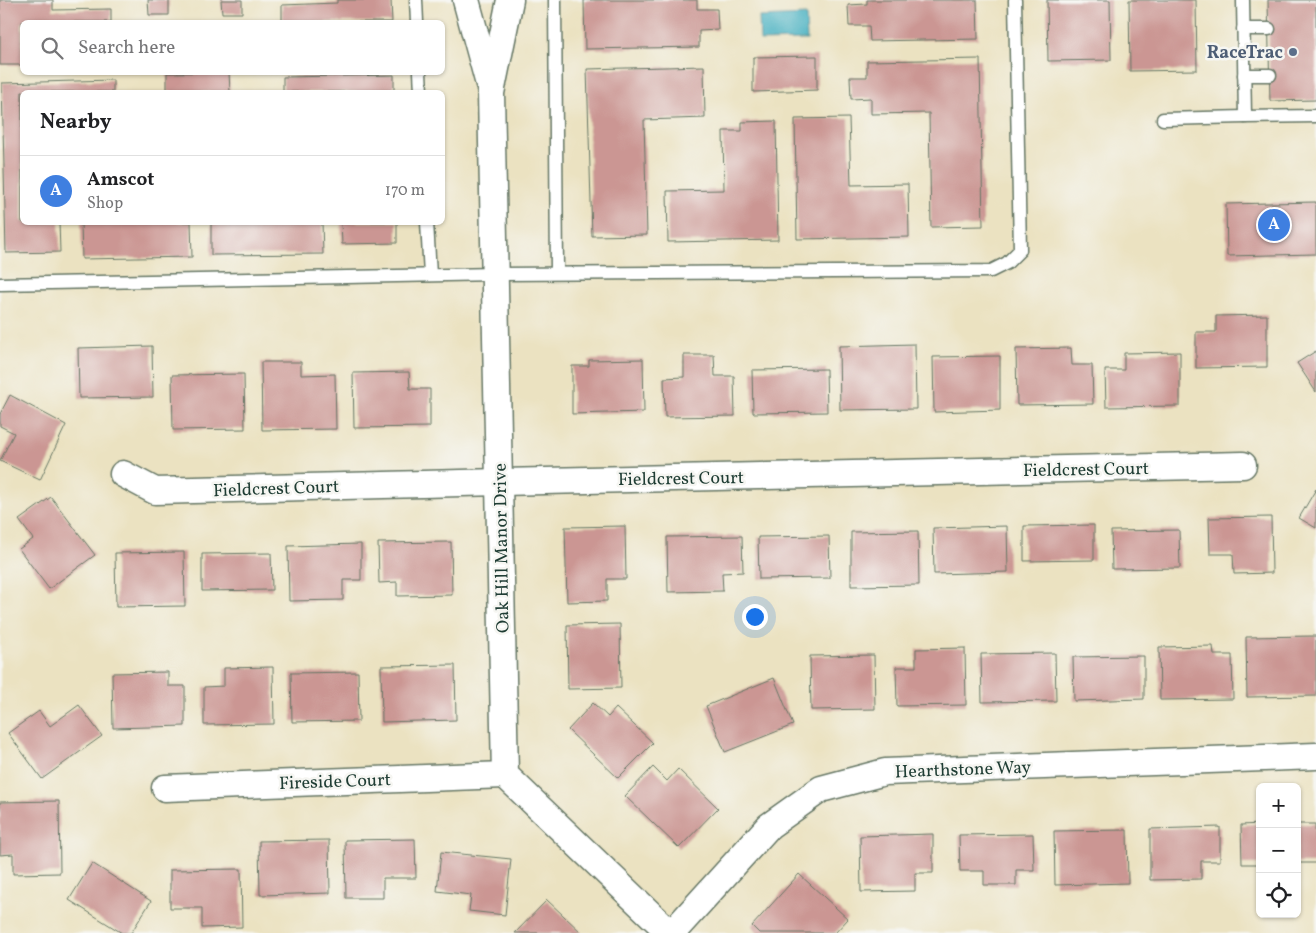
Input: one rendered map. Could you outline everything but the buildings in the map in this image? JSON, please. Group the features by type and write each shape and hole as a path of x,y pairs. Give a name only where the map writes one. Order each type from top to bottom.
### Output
{"street":[{"name":"Oak Hill Manor Drive","path":"466,0 492,93"},
{"name":"Oak Hill Manor Drive","path":"505,775 492,93 510,0"},
{"name":"Fieldcrest Court","path":"123,474 155,492 1244,465"},
{"name":"Hearthstone Way","path":"671,933 769,826 821,789 885,772 1316,756"},
{"name":"Fireside Court","path":"165,788 505,775"},
{"path":"505,775 671,933"}],"lane":[{"path":"416,0 418,20"},
{"path":"555,0 557,273"},
{"path":"0,284 557,273 991,270 1007,263 1020,250 1015,0"},
{"path":"1243,0 1245,117"},
{"path":"1244,29 1269,29"},
{"path":"420,75 421,90"},
{"path":"1244,75 1270,75"},
{"path":"1163,119 1316,116"},
{"path":"427,225 430,275"}],"water":[{"path":"806,15 807,40 760,41 759,17"}],"place":[{"name":"RaceTrac","path":"1293,52"},
{"name":"Amscot","path":"1274,225"}]}
